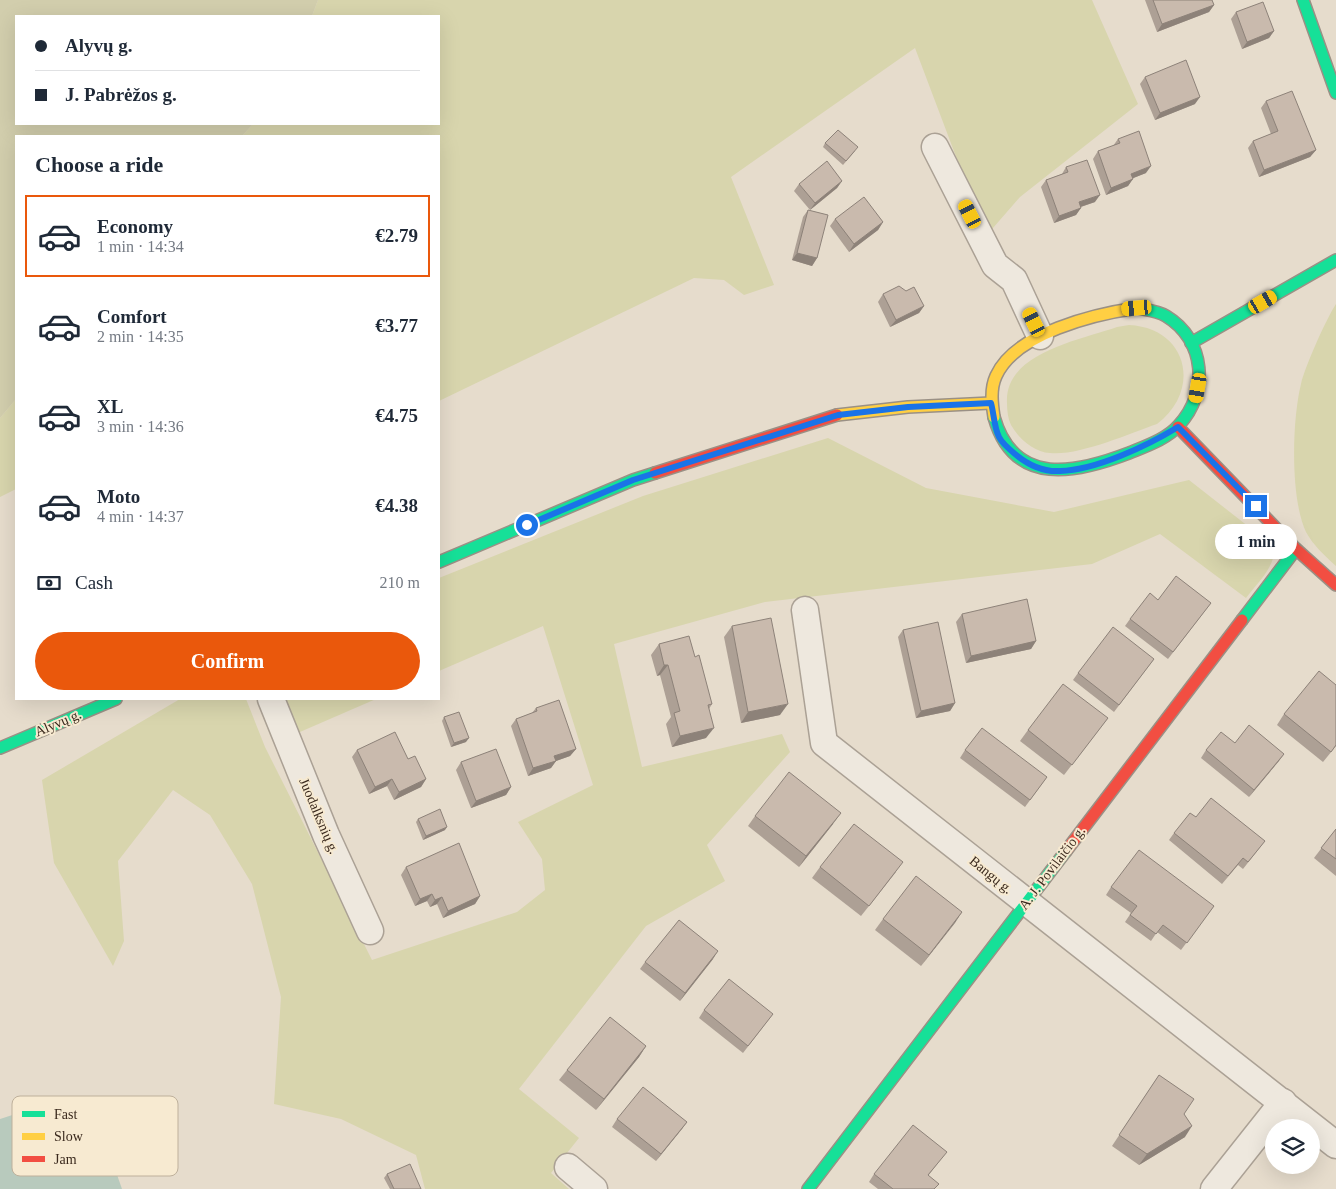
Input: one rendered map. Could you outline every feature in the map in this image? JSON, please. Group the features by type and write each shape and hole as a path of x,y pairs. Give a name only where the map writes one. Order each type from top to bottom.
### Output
{"main road":[{"path":"1303,0 1336,93"},
{"path":"1191,343 1336,260"},
{"path":"1137,308 1165,316 1181,329 1191,343 1199,361 1200,376 1196,400 1178,427 1150,445 1080,469 1059,471 1039,468 1024,462 999,437 991,403 996,374 1011,354 1040,336 1113,310 1137,308"},
{"path":"440,562 633,480 838,415 908,407 991,403"},
{"path":"1178,427 1296,549 1336,585"},
{"name":"A. J. Povilaičio g.","path":"808,1189 1296,549"},
{"name":"Alyvų g.","path":"0,748 114,700"}],"street":[{"path":"936,146 995,265 1014,280 1040,336"},
{"name":"Bangų g.","path":"805,610 824,743 1025,903 1336,1144"},
{"name":"Juodalksnių g.","path":"271,700 326,835 370,931"},
{"path":"1214,1189 1283,1102"},
{"path":"568,1167 594,1189"}],"shaded area":[{"path":"0,0 318,0 312,15 15,15 15,125 252,125 243,135 15,135 15,400 0,418"},
{"path":"318,0 1092,0 1138,104 1020,197 986,236 915,48 731,177 774,285 744,295 724,280 694,278 440,401 440,135 243,135 252,125 440,125 440,15 312,15"},
{"path":"1336,304 1336,566 1309,537 1301,517 1295,480 1294,438 1298,399 1306,367"},
{"path":"1129,325 1149,329 1165,337 1176,349 1182,363 1183,379 1180,395 1171,410 1157,424 1089,448 1075,451 1062,453 1044,452 1023,440 1011,425 1007,409 1009,386 1018,372 1031,360 1047,351 1084,337"},
{"path":"15,400 15,490 0,497 0,418"},
{"path":"828,438 926,488 1054,512 1189,480 1272,545 1274,552 1273,559 1266,573 1246,598 1160,534 1092,564 765,602 614,644 642,767 782,734 790,752 707,845 725,881 646,926 519,1089 579,1138 551,1173 569,1189 425,1189 416,1155 341,1119 274,1104 281,997 252,884 210,815 173,790 118,861 124,941 113,966 54,863 42,780 178,700 246,700 265,747 372,960 517,912 545,890 542,859 518,822 593,785 543,626 440,671 440,578 643,496"},
{"path":"280,700 374,700 293,735"},
{"path":"12,1115 12,1176 117,1176 122,1189 0,1189 0,1119"}],"building":[{"path":"1153,0 1212,0 1214,5 1162,24"},
{"path":"1263,2 1274,31 1247,42 1236,12"},
{"path":"1186,60 1200,97 1160,113 1145,77"},
{"path":"1292,91 1316,150 1264,170 1253,141 1278,131 1266,101"},
{"path":"838,130 858,147 846,161 825,143"},
{"path":"1139,131 1151,166 1131,174 1133,179 1111,188 1098,151 1120,143 1118,139"},
{"path":"1087,160 1100,195 1079,202 1081,208 1059,216 1046,180 1068,172 1066,167"},
{"path":"827,161 842,181 815,203 799,184"},
{"path":"864,197 883,222 854,244 835,219"},
{"path":"808,210 828,215 817,258 797,253"},
{"path":"899,286 906,291 914,287 924,306 896,320 883,294"},
{"path":"1176,576 1211,603 1173,652 1130,619 1150,593 1158,600"},
{"path":"1027,599 1036,641 971,656 962,614"},
{"path":"771,618 788,704 748,712 732,626"},
{"path":"938,622 955,703 921,711 903,630"},
{"path":"1113,627 1154,659 1119,705 1078,673"},
{"path":"689,636 695,657 699,655 712,704 708,705 714,728 680,736 674,713 680,711 668,665 664,665 659,644"},
{"path":"1319,671 1336,685 1336,745 1331,752 1284,714"},
{"path":"1063,684 1108,718 1072,765 1028,730"},
{"path":"559,700 576,749 554,756 556,761 533,768 516,719 537,711 536,708"},
{"path":"459,712 469,738 454,743 444,717"},
{"path":"1249,725 1284,754 1254,790 1206,750 1221,732 1235,743"},
{"path":"982,728 1047,777 1030,800 965,750"},
{"path":"395,732 408,759 415,756 426,779 399,792 392,779 375,787 357,750"},
{"path":"496,749 511,787 476,801 461,762"},
{"path":"789,772 841,813 806,856 755,816"},
{"path":"1211,798 1265,841 1248,862 1243,858 1228,876 1174,833 1190,813 1196,817"},
{"path":"440,809 447,827 426,836 418,819"},
{"path":"854,824 903,862 869,906 820,867"},
{"path":"1336,829 1336,859 1321,848"},
{"path":"459,843 480,896 448,911 442,897 435,900 432,894 420,899 406,867"},
{"path":"1139,850 1214,906 1187,943 1163,925 1156,934 1130,915 1137,906 1111,887"},
{"path":"916,876 962,912 929,955 883,919"},
{"path":"679,920 718,951 685,993 645,962"},
{"path":"729,979 773,1014 748,1046 704,1010"},
{"path":"610,1017 646,1046 604,1099 567,1070"},
{"path":"1159,1075 1194,1099 1184,1114 1192,1126 1147,1154 1119,1135"},
{"path":"643,1087 687,1122 661,1154 617,1119"},
{"path":"913,1125 947,1152 928,1175 939,1184 934,1189 893,1189 874,1174"},
{"path":"410,1164 421,1189 394,1189 387,1174"}],"traffic: fast":[{"path":"1303,0 1336,93"},
{"path":"1191,343 1336,260"},
{"path":"994,417 1003,440 1016,455 1032,465 1050,469 1089,466 1129,453 1169,434 1189,412 1195,398 1199,383 1196,353 1189,339 1179,326 1166,316 1137,308"},
{"path":"440,562 633,480 655,473"},
{"path":"1242,620 1296,549"},
{"path":"0,748 114,700"},
{"path":"808,1189 1066,851"}],"traffic: slow":[{"path":"994,417 992,396 994,381 1006,361 1020,348 1058,328 1100,315 1137,308"},
{"path":"837,415 908,407 991,403"}],"traffic: jam":[{"path":"655,473 837,415"},
{"path":"1178,427 1296,549 1336,585"},
{"path":"1066,851 1242,620"}],"route":[{"path":"527,525 633,480 838,415 908,407 960,406 991,403 999,437 1010,450 1024,462 1039,468 1059,471 1080,469 1150,445 1178,427 1256,506"}]}
